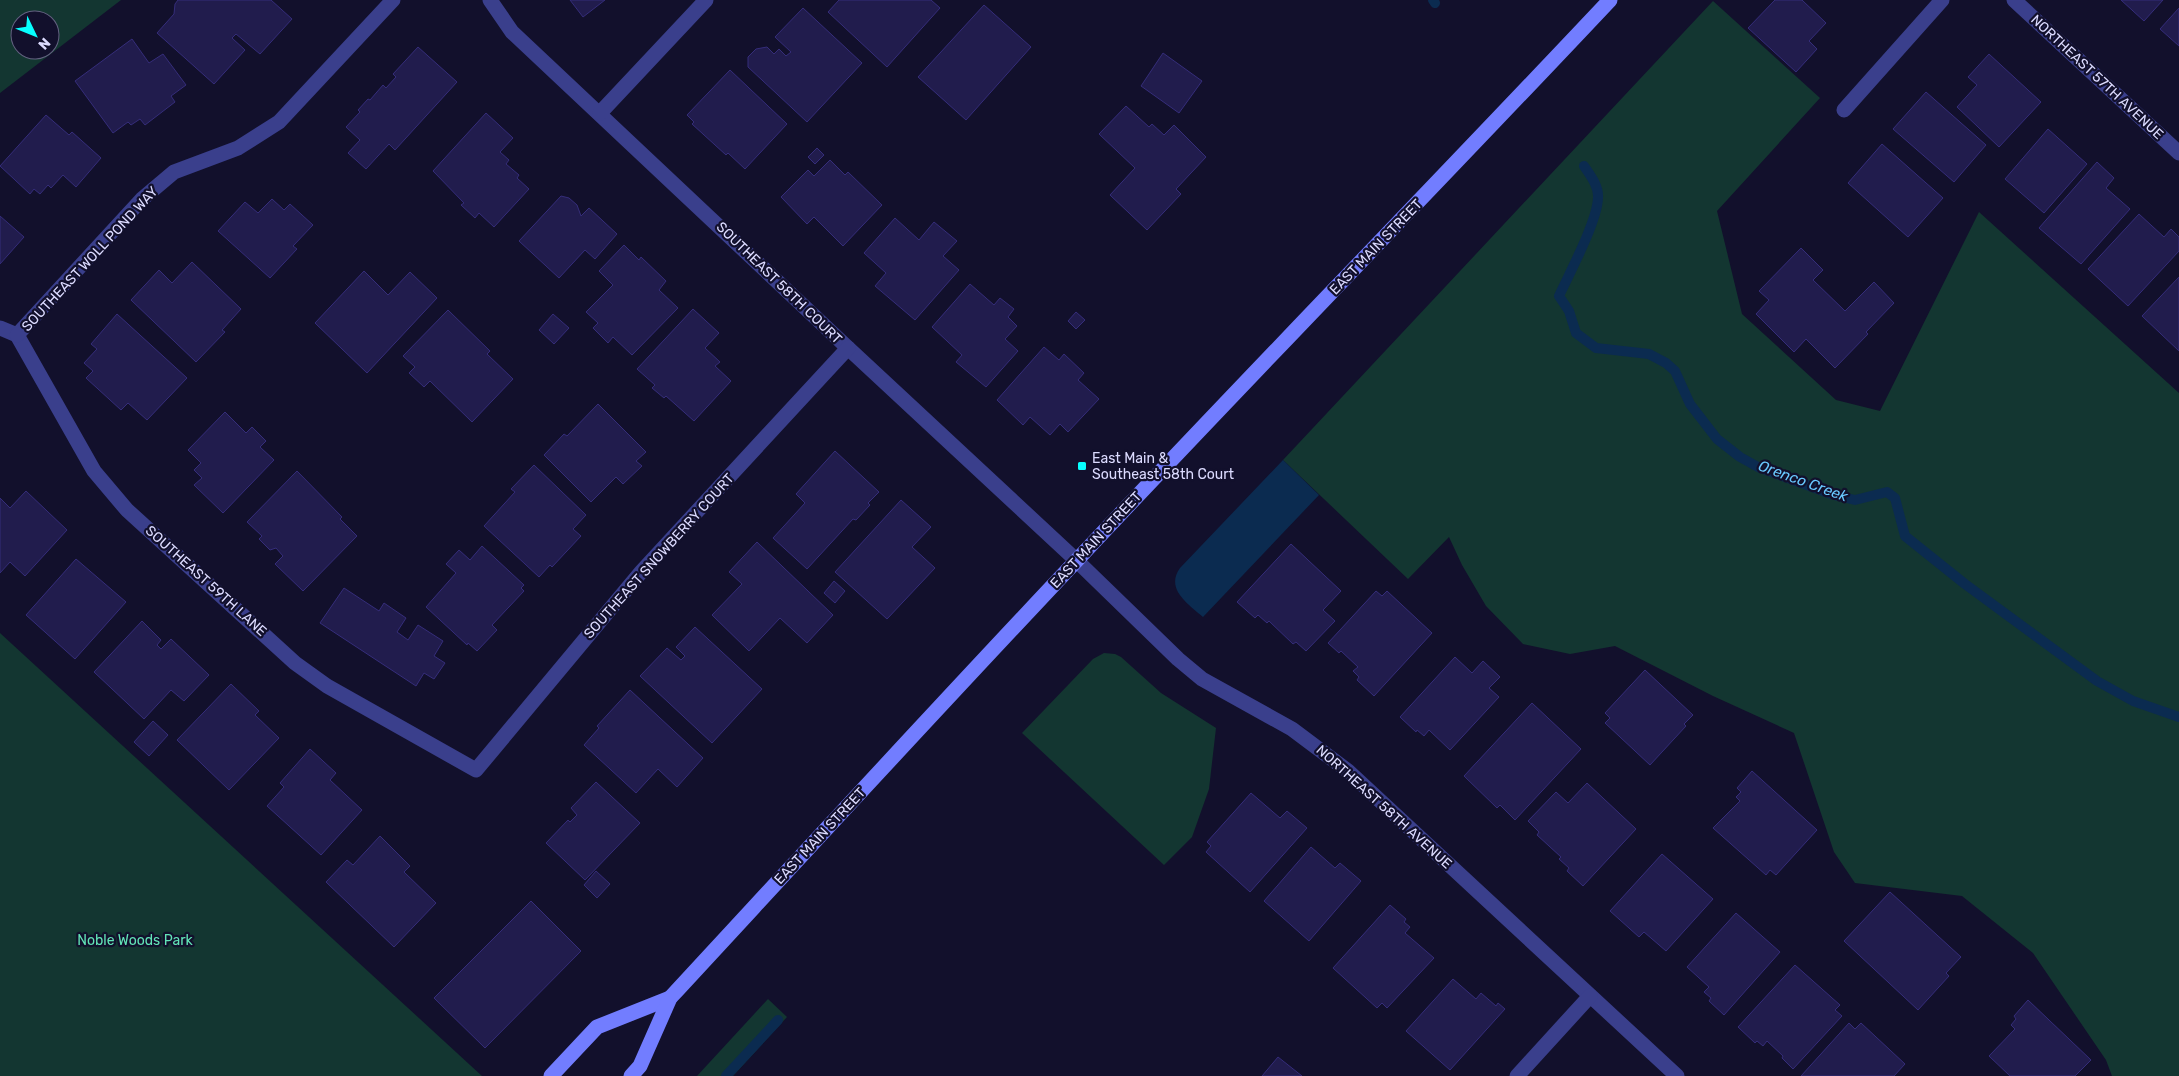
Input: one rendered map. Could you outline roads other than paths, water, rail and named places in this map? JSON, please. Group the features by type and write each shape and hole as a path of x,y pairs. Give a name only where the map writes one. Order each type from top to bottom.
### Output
{"main road":[{"name":"EAST MAIN STREET","path":"631,1076 640,1066 670,998 1076,560 1307,317 1431,190 1610,0"},
{"name":"EAST MAIN STREET","path":"551,1076 597,1027 670,998"}],"street":[{"name":"SOUTHEAST WOLL POND WAY","path":"17,335 142,199 174,172 238,148 279,122 393,0"},
{"name":"SOUTHEAST 58TH COURT","path":"490,0 512,32 1076,560"},
{"path":"600,113 706,0"},
{"path":"1844,110 1942,0"},
{"name":"NORTHEAST 57TH AVENUE","path":"2014,0 2179,154"},
{"path":"0,328 17,335"},
{"name":"SOUTHEAST 59TH LANE","path":"17,335 94,471 127,510 295,663 327,686 476,770"},
{"name":"SOUTHEAST SNOWBERRY COURT","path":"476,770 641,572 848,348"},
{"name":"NORTHEAST 58TH AVENUE","path":"1076,560 1147,630 1202,679 1292,729 1348,771 1677,1076"},
{"path":"1517,1076 1590,996"}],"water":[{"path":"1283,460 1319,495 1203,617 1180,596 1175,583 1180,568"}],"waterway":[{"name":"Orenco Creek","path":"1584,166 1594,181 1598,198 1593,220 1559,296 1569,311 1576,333 1596,348 1649,354 1666,363 1675,371 1690,404 1717,439 1740,457 1758,467 1834,495 1855,500 1887,492 1895,498 1905,536 1965,584 2097,681 2133,701 2179,717"},
{"path":"726,1076 778,1020"}],"place":[{"name":"East Main & Southeast 58th Court","path":"1082,466"}],"park label":[{"name":"Noble Woods Park","path":"135,940"}]}
